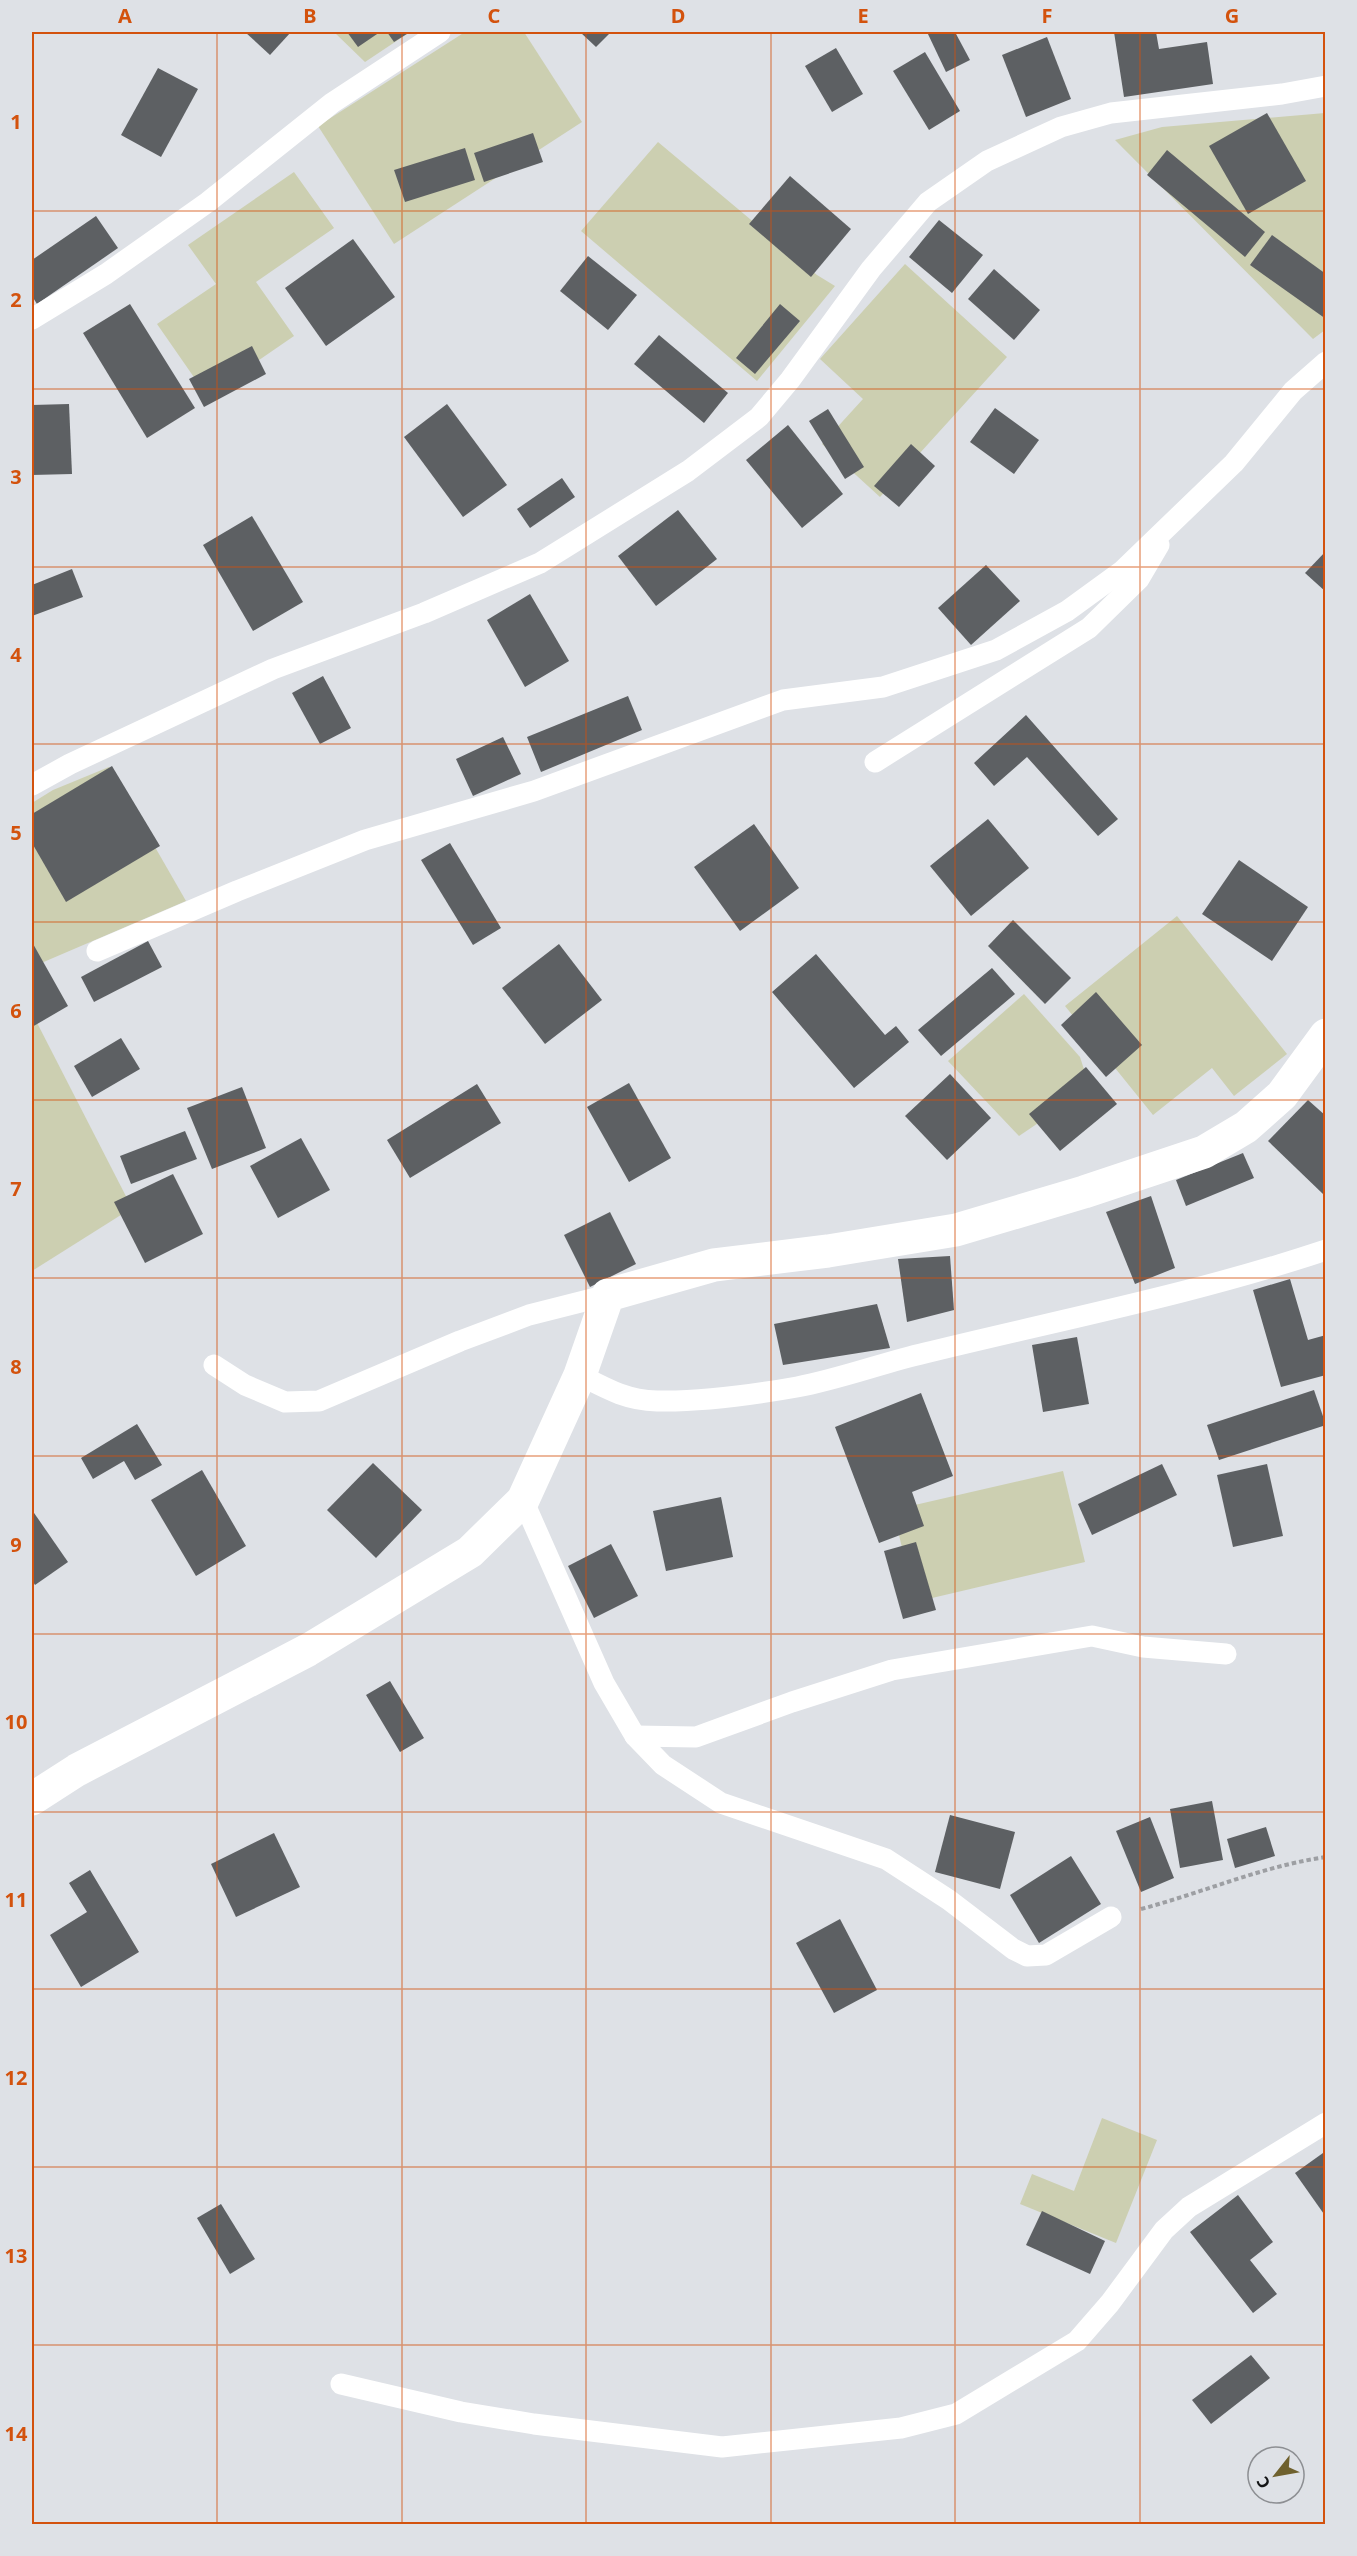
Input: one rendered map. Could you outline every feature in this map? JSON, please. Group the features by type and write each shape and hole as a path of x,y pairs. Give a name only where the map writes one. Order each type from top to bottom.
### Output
{"street":[{"path":"32,1799 77,1770 308,1650 406,1593 470,1552 523,1500 580,1375 608,1295 714,1265 828,1251 956,1230 1084,1192 1204,1152 1246,1127 1282,1095 1326,1035"}],"lane":[{"path":"32,319 106,274 208,202 332,103 440,32"},
{"path":"32,785 273,669 424,614 540,563 688,471 759,417 790,380 871,269 928,202 987,161 1061,127 1111,113 1282,94 1326,86"},
{"path":"97,951 237,891 365,840 444,819 534,791 783,700 883,687 996,650 1067,611 1122,570 1234,463 1293,391 1326,362"},
{"path":"875,762 1089,628 1139,579 1173,522"},
{"path":"580,1375 619,1396 656,1401 718,1397 798,1387 922,1353 1243,1277 1326,1250"},
{"path":"214,1365 245,1385 285,1402 318,1401 519,1318 608,1295"},
{"path":"523,1500 604,1683 635,1736 663,1765 722,1803 886,1859 949,1900 1013,1949 1027,1956 1046,1955 1111,1917"},
{"path":"635,1736 696,1737 792,1702 892,1670 1092,1636 1143,1647 1226,1654"},
{"path":"341,2384 461,2412 534,2424 722,2447 901,2428 945,2417 956,2414 1077,2341 1110,2303 1164,2230 1189,2206 1326,2123"}],"path":[{"path":"1111,1917 1191,1896 1298,1861 1326,1857"}],"green space":[{"path":"334,32 410,32 365,62"},
{"path":"465,32 524,32 582,122 394,244 318,126"},
{"path":"1325,113 1325,330 1313,339 1115,140 1162,127"},
{"path":"658,142 817,275 835,286 757,381 581,231"},
{"path":"294,172 334,228 256,282 294,336 207,396 157,324 216,284 188,245"},
{"path":"905,264 1007,357 880,497 822,444 863,399 820,359"},
{"path":"109,767 186,901 32,967 32,803 53,790"},
{"path":"1177,916 1287,1054 1234,1096 1212,1068 1153,1115 1065,1006"},
{"path":"1024,994 1080,1057 1090,1088 1019,1136 948,1061"},
{"path":"32,1013 132,1208 32,1271"},
{"path":"1063,1471 1085,1562 915,1602 893,1510"},
{"path":"1102,2118 1157,2140 1116,2243 1020,2204 1032,2174 1074,2191"}],"building":[{"path":"245,32 291,32 270,55"},
{"path":"347,32 380,32 358,47"},
{"path":"387,32 410,32 394,42"},
{"path":"580,32 611,32 596,47"},
{"path":"927,32 955,32 970,60 946,72"},
{"path":"1114,32 1156,32 1159,49 1207,42 1213,84 1124,97"},
{"path":"1047,37 1071,99 1026,117 1002,55"},
{"path":"836,48 863,94 832,112 805,66"},
{"path":"925,52 960,111 929,130 893,71"},
{"path":"158,68 198,89 161,157 121,135"},
{"path":"1267,113 1306,181 1248,214 1209,146"},
{"path":"533,133 543,162 484,182 474,153"},
{"path":"465,148 475,180 405,202 394,170"},
{"path":"1167,150 1265,232 1245,257 1147,175"},
{"path":"790,176 851,229 811,277 749,224"},
{"path":"96,216 118,248 37,304 32,296 32,260"},
{"path":"939,220 983,255 952,293 909,257"},
{"path":"1272,235 1326,274 1326,319 1250,265"},
{"path":"353,239 395,297 326,346 285,288"},
{"path":"588,256 637,295 608,330 560,291"},
{"path":"994,269 1040,310 1014,340 968,299"},
{"path":"130,304 195,408 147,438 83,333"},
{"path":"780,304 800,321 755,374 736,358"},
{"path":"659,335 728,393 704,423 634,364"},
{"path":"252,346 266,374 204,407 189,379"},
{"path":"69,404 72,474 32,475 32,405"},
{"path":"447,404 507,485 463,517 404,437"},
{"path":"995,408 1039,440 1014,474 970,442"},
{"path":"828,409 864,467 845,479 809,421"},
{"path":"788,425 843,494 802,528 746,460"},
{"path":"911,444 935,466 899,507 874,486"},
{"path":"562,478 575,497 530,528 517,509"},
{"path":"678,510 717,559 656,606 618,556"},
{"path":"252,516 303,602 253,631 203,545"},
{"path":"1326,551 1326,592 1305,573"},
{"path":"986,565 1020,601 971,645 938,608"},
{"path":"72,569 83,597 32,616 32,585"},
{"path":"530,594 569,661 525,687 487,620"},
{"path":"323,676 351,728 320,744 292,693"},
{"path":"628,696 642,730 541,772 527,737"},
{"path":"1026,715 1118,819 1098,836 1027,757 994,786 974,763"},
{"path":"503,737 521,774 473,796 456,759"},
{"path":"112,766 160,846 66,902 32,843 32,814"},
{"path":"988,819 1029,868 971,916 930,866"},
{"path":"754,824 799,888 740,931 694,867"},
{"path":"450,843 501,928 473,945 421,860"},
{"path":"1239,860 1308,907 1272,961 1202,914"},
{"path":"1013,920 1071,978 1045,1004 988,946"},
{"path":"148,941 162,967 94,1002 81,977"},
{"path":"32,942 68,1006 32,1027"},
{"path":"559,944 602,1000 545,1044 502,988"},
{"path":"816,954 885,1035 896,1026 909,1042 854,1088 772,992"},
{"path":"992,968 1015,994 941,1056 918,1030"},
{"path":"1096,992 1142,1045 1106,1077 1061,1025"},
{"path":"121,1038 140,1069 92,1097 74,1066"},
{"path":"1086,1067 1117,1104 1060,1151 1029,1114"},
{"path":"950,1074 991,1118 947,1160 905,1116"},
{"path":"629,1083 671,1158 629,1182 587,1107"},
{"path":"477,1084 501,1123 410,1178 387,1140"},
{"path":"242,1087 266,1148 212,1169 187,1108"},
{"path":"1308,1100 1326,1116 1326,1192 1323,1194 1268,1141"},
{"path":"185,1131 197,1159 131,1184 120,1156"},
{"path":"301,1138 330,1190 278,1218 250,1166"},
{"path":"1243,1153 1254,1178 1186,1206 1176,1180"},
{"path":"173,1174 203,1234 145,1263 114,1202"},
{"path":"1151,1196 1175,1268 1135,1284 1106,1212"},
{"path":"610,1212 636,1264 590,1287 564,1235"},
{"path":"950,1256 954,1310 907,1322 898,1259"},
{"path":"1290,1279 1308,1340 1326,1335 1326,1375 1281,1387 1253,1290"},
{"path":"877,1304 890,1348 783,1365 774,1324"},
{"path":"1077,1337 1089,1404 1043,1412 1032,1345"},
{"path":"1314,1390 1326,1425 1219,1460 1207,1425"},
{"path":"921,1393 953,1476 912,1492 924,1526 879,1543 835,1427"},
{"path":"137,1424 162,1465 135,1480 124,1461 93,1479 81,1458"},
{"path":"373,1463 422,1510 376,1558 327,1510"},
{"path":"1162,1464 1177,1495 1092,1535 1078,1504"},
{"path":"1267,1464 1283,1536 1233,1547 1217,1475"},
{"path":"202,1470 246,1546 196,1576 151,1500"},
{"path":"721,1497 733,1557 666,1571 653,1511"},
{"path":"32,1510 68,1562 35,1585 32,1580"},
{"path":"916,1542 936,1610 903,1619 884,1551"},
{"path":"611,1544 638,1596 594,1618 568,1566"},
{"path":"390,1681 424,1738 400,1752 366,1695"},
{"path":"1212,1801 1223,1860 1180,1868 1170,1809"},
{"path":"950,1815 1015,1832 1000,1889 935,1872"},
{"path":"1150,1817 1174,1878 1141,1892 1116,1831"},
{"path":"1266,1827 1275,1856 1235,1868 1227,1839"},
{"path":"274,1833 300,1887 236,1917 211,1864"},
{"path":"1071,1856 1101,1904 1039,1943 1010,1895"},
{"path":"90,1870 139,1952 81,1987 50,1935 87,1912 69,1883"},
{"path":"840,1919 877,1990 834,2013 796,1943"},
{"path":"1323,2153 1326,2156 1326,2217 1295,2173"},
{"path":"1238,2195 1273,2242 1250,2260 1277,2294 1253,2313 1190,2232"},
{"path":"221,2204 255,2259 230,2274 197,2218"},
{"path":"1042,2211 1105,2241 1090,2274 1026,2245"},
{"path":"1251,2355 1270,2378 1211,2424 1192,2400"}]}
